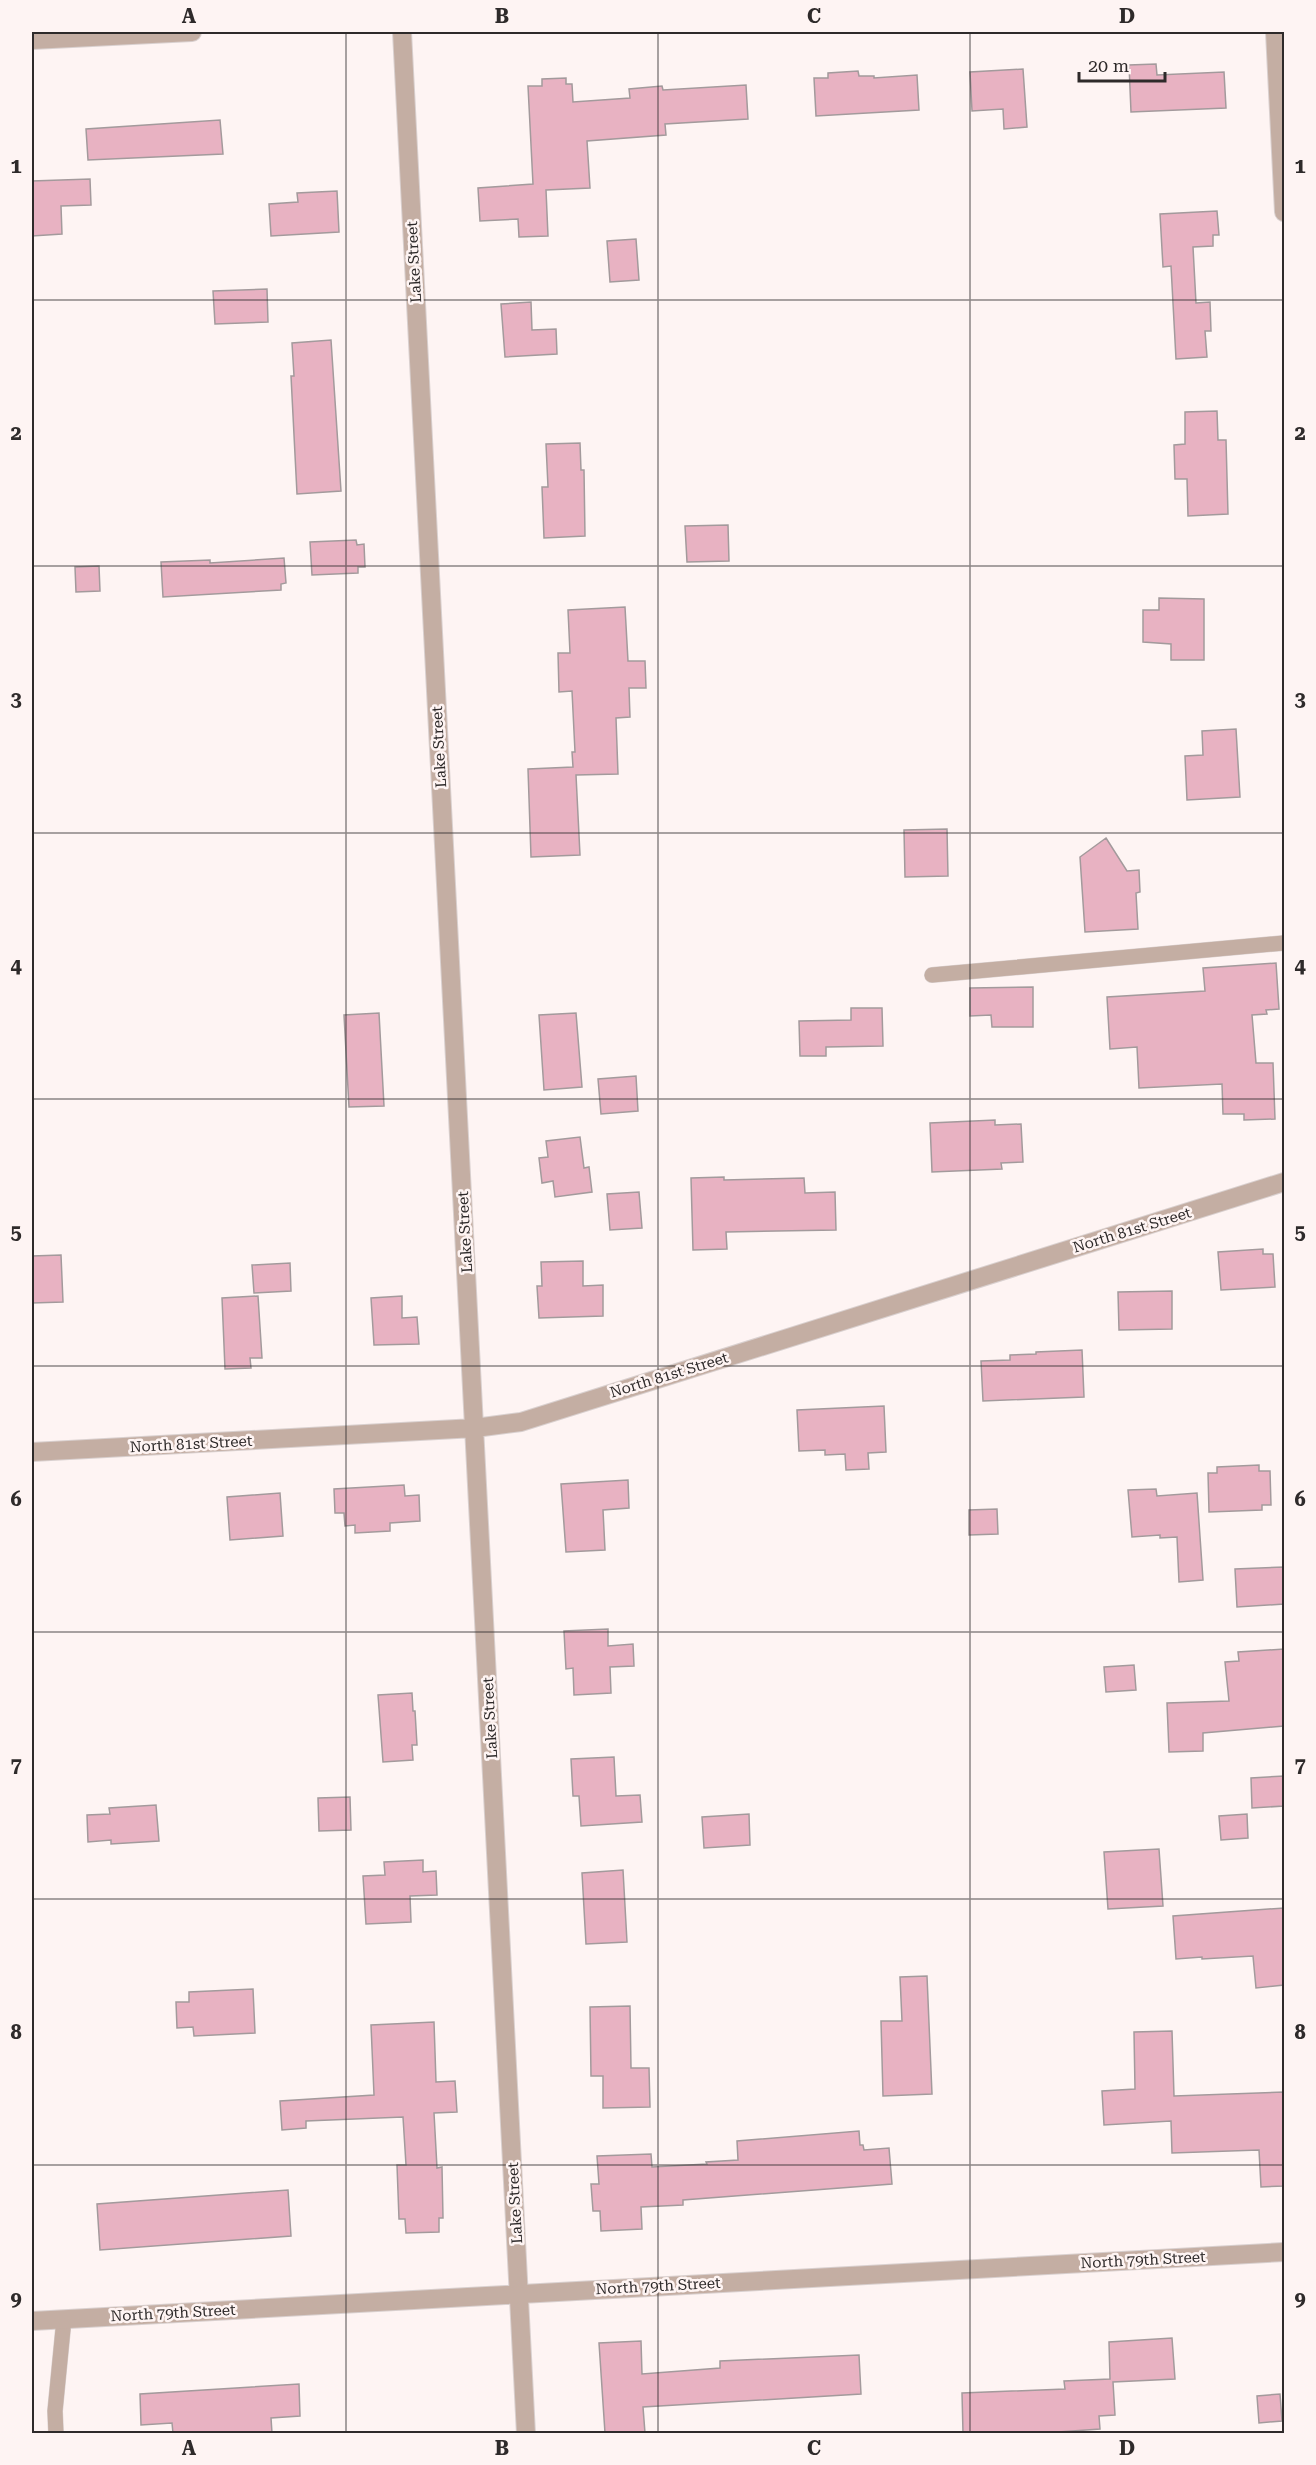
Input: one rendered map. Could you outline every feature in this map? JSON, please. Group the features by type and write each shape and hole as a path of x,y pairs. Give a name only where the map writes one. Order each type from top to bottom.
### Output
{"street":[{"path":"32,40 192,32"},
{"name":"Lake Street","path":"402,32 526,2433"},
{"path":"1275,32 1284,212"},
{"name":"North 81st Street","path":"32,1452 475,1428 521,1422 1284,1182"},
{"name":"North 79th Street","path":"32,2321 1284,2252"}],"lane":[{"path":"932,975 1284,943"},
{"path":"56,2433 55,2411 64,2319"}],"building":[{"path":"1156,64 1157,75 1224,72 1226,108 1131,112 1129,65"},
{"path":"1023,69 1027,127 1004,129 1003,109 972,111 970,72"},
{"path":"858,71 859,76 874,76 874,78 917,75 919,110 816,116 814,78 828,78 828,73"},
{"path":"566,78 566,84 572,84 573,102 630,98 629,89 662,86 663,90 746,85 748,119 665,124 666,135 587,141 590,188 546,190 548,236 519,237 518,219 480,221 478,188 533,184 528,86 542,86 542,79"},
{"path":"220,120 223,154 88,160 86,129"},
{"path":"90,179 91,205 61,206 62,234 32,236 32,181"},
{"path":"337,191 339,232 271,236 269,204 298,202 297,193"},
{"path":"1217,211 1219,235 1213,235 1213,246 1193,247 1196,303 1210,302 1211,331 1205,331 1207,357 1176,359 1171,266 1163,267 1160,214"},
{"path":"636,239 639,280 610,282 607,241"},
{"path":"267,289 268,322 215,324 213,291"},
{"path":"531,302 532,330 556,329 557,354 505,357 501,304"},
{"path":"331,340 341,491 297,494 291,376 294,376 292,343"},
{"path":"1217,411 1218,440 1226,440 1228,514 1188,516 1187,479 1175,479 1174,445 1185,444 1185,412"},
{"path":"580,443 581,470 584,470 585,536 544,538 542,487 548,487 546,444"},
{"path":"728,525 729,561 687,562 685,526"},
{"path":"356,540 357,545 364,544 365,567 358,567 358,573 312,575 310,542"},
{"path":"284,558 286,583 281,584 281,590 163,597 161,562 210,560 210,563"},
{"path":"99,566 100,591 76,592 75,567"},
{"path":"1159,598 1204,599 1204,660 1171,660 1171,644 1143,642 1143,610 1159,610"},
{"path":"625,607 628,661 645,661 646,688 629,688 630,717 616,718 618,774 576,775 580,855 531,857 528,769 573,767 572,752 575,752 572,691 559,692 558,653 570,653 568,610"},
{"path":"1236,729 1240,797 1187,800 1185,756 1203,755 1202,731"},
{"path":"947,829 948,876 905,877 904,830"},
{"path":"1106,838 1127,871 1139,870 1140,892 1136,893 1138,929 1085,932 1080,857"},
{"path":"1276,963 1279,1009 1266,1010 1267,1014 1252,1015 1256,1063 1273,1063 1275,1119 1244,1120 1244,1114 1223,1114 1222,1084 1139,1088 1137,1047 1110,1049 1107,997 1205,991 1203,968"},
{"path":"1033,987 1033,1027 992,1027 991,1015 970,1016 970,988"},
{"path":"851,1008 882,1008 883,1046 826,1047 826,1056 800,1056 799,1021 851,1020"},
{"path":"379,1013 384,1106 349,1107 344,1015"},
{"path":"576,1013 582,1087 544,1090 539,1015"},
{"path":"636,1076 638,1111 601,1114 598,1079"},
{"path":"995,1120 995,1125 1021,1124 1023,1162 1001,1163 1002,1169 932,1172 930,1123"},
{"path":"580,1137 584,1168 589,1167 592,1192 555,1197 553,1181 542,1183 539,1158 548,1157 546,1141"},
{"path":"724,1177 724,1180 804,1178 805,1193 835,1192 836,1230 726,1232 727,1249 693,1250 691,1178"},
{"path":"639,1192 642,1228 610,1230 607,1194"},
{"path":"1263,1249 1263,1254 1273,1254 1275,1287 1221,1290 1218,1252"},
{"path":"61,1255 63,1302 32,1303 32,1256"},
{"path":"583,1261 583,1286 603,1285 603,1316 539,1318 537,1286 542,1286 541,1262"},
{"path":"290,1263 291,1291 254,1293 252,1265"},
{"path":"1172,1291 1172,1329 1119,1330 1118,1292"},
{"path":"258,1296 262,1358 250,1358 251,1368 225,1369 222,1298"},
{"path":"402,1296 402,1318 417,1317 419,1344 374,1345 371,1298"},
{"path":"1082,1350 1084,1397 983,1401 981,1361 1010,1360 1010,1355 1036,1354 1036,1352"},
{"path":"884,1406 886,1452 868,1453 869,1469 846,1470 845,1454 825,1455 825,1450 799,1451 797,1410"},
{"path":"1259,1465 1259,1471 1270,1471 1271,1505 1262,1505 1262,1510 1209,1512 1208,1473 1217,1473 1217,1467"},
{"path":"628,1480 629,1508 603,1510 605,1550 566,1552 561,1484"},
{"path":"404,1485 405,1496 419,1495 420,1521 390,1523 390,1531 355,1533 355,1525 345,1526 344,1513 335,1513 334,1489"},
{"path":"1156,1489 1157,1496 1197,1493 1203,1580 1179,1582 1177,1537 1160,1538 1160,1535 1132,1537 1128,1490"},
{"path":"280,1493 283,1536 230,1540 227,1497"},
{"path":"997,1509 998,1534 969,1535 969,1510"},
{"path":"1284,1567 1284,1604 1237,1607 1235,1569"},
{"path":"608,1629 608,1646 633,1644 634,1666 610,1667 611,1693 574,1695 573,1668 566,1669 564,1631"},
{"path":"1284,1649 1284,1726 1203,1733 1203,1751 1169,1752 1167,1703 1229,1701 1225,1662 1239,1661 1238,1652"},
{"path":"1134,1665 1136,1690 1106,1692 1104,1667"},
{"path":"412,1693 417,1745 412,1745 413,1760 383,1762 378,1695"},
{"path":"614,1757 616,1796 640,1795 642,1822 581,1826 579,1796 573,1796 571,1759"},
{"path":"1284,1776 1284,1806 1252,1808 1251,1778"},
{"path":"350,1797 351,1830 319,1831 318,1798"},
{"path":"156,1805 159,1841 111,1844 111,1840 88,1842 87,1815 110,1814 109,1808"},
{"path":"749,1814 750,1845 704,1848 702,1817"},
{"path":"1247,1814 1248,1838 1221,1840 1219,1816"},
{"path":"1159,1849 1163,1906 1108,1909 1104,1852"},
{"path":"423,1860 423,1872 436,1871 437,1895 410,1896 411,1922 366,1924 363,1876 385,1875 384,1862"},
{"path":"623,1870 627,1942 586,1944 582,1873"},
{"path":"1284,1908 1284,1985 1256,1988 1253,1956 1176,1959 1173,1916"},
{"path":"927,1976 932,2094 883,2096 881,2021 902,2021 900,1977"},
{"path":"253,1989 255,2033 194,2036 193,2027 177,2028 176,2002 189,2002 189,1992"},
{"path":"630,2006 631,2068 649,2068 650,2107 603,2108 603,2076 591,2076 590,2007"},
{"path":"434,2022 436,2082 455,2081 457,2112 434,2113 437,2168 442,2167 443,2218 439,2218 439,2232 406,2233 405,2219 399,2219 397,2165 406,2165 403,2117 306,2121 306,2128 282,2130 280,2101 374,2095 371,2025"},
{"path":"1172,2031 1174,2096 1284,2092 1284,2186 1261,2187 1259,2150 1172,2153 1171,2121 1104,2125 1102,2091 1135,2089 1134,2032"},
{"path":"859,2131 860,2145 863,2145 864,2150 889,2148 892,2184 683,2200 683,2205 641,2207 642,2229 601,2231 600,2211 593,2211 591,2184 599,2184 597,2156 651,2154 652,2167 707,2164 706,2162 738,2160 737,2141"},
{"path":"288,2190 291,2236 100,2250 97,2204"},
{"path":"1172,2338 1175,2379 1113,2382 1115,2415 1099,2416 1100,2429 1044,2433 963,2433 962,2393 1065,2389 1064,2381 1110,2379 1109,2342"},
{"path":"641,2341 642,2374 720,2368 720,2361 859,2355 861,2394 643,2407 645,2433 605,2433 599,2343"},
{"path":"299,2384 300,2416 271,2418 272,2433 173,2433 172,2423 141,2425 140,2394"},
{"path":"1280,2394 1282,2421 1259,2423 1257,2396"}]}
